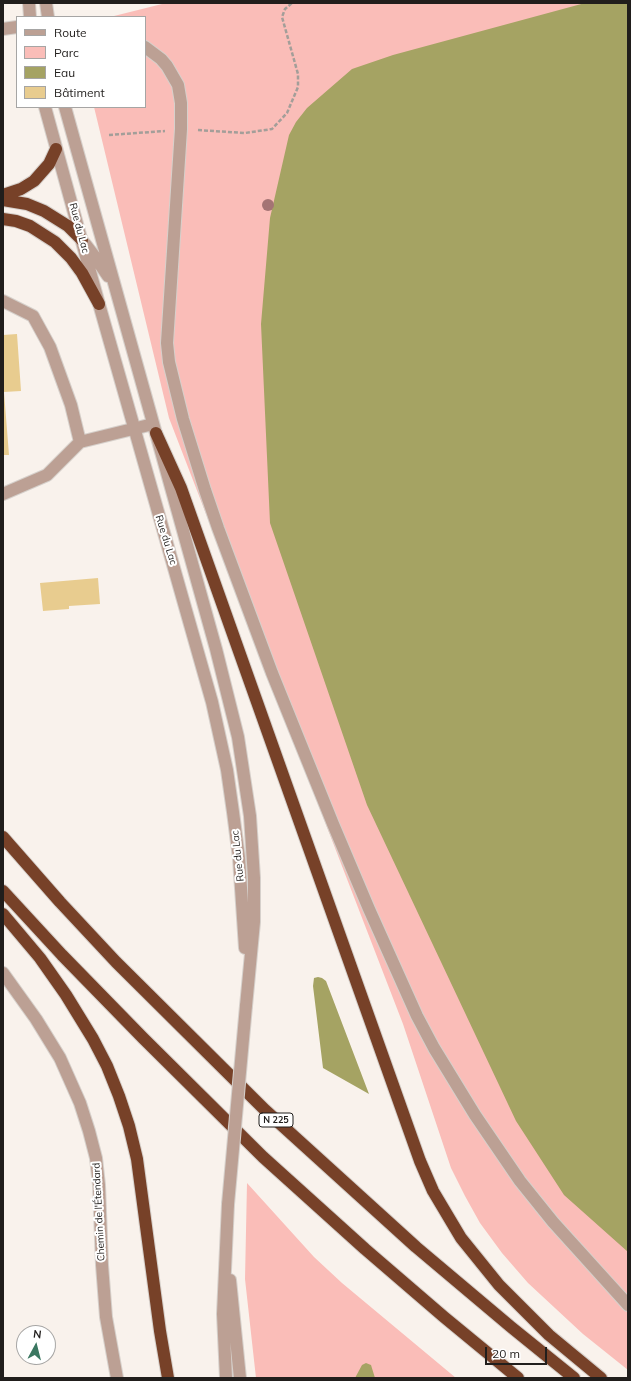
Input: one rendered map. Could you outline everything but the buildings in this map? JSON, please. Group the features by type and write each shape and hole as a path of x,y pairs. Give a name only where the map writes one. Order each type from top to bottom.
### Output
{"highway":[{"path":"3,195 21,189 34,181 49,164 56,149"},
{"path":"3,200 27,204 44,211 68,226 82,240"},
{"path":"3,219 16,220 30,226 56,242 71,258 82,273 99,304"},
{"path":"155,429 181,488 420,1161 433,1191 461,1238 500,1285 549,1335 601,1378"},
{"name":"N 225","path":"3,838 116,962 265,1110 428,1257 574,1378"},
{"path":"3,891 62,955 243,1138 325,1214 518,1378"},
{"path":"3,914 40,958 66,995 93,1039 107,1066 119,1096 129,1126 137,1159 160,1331 168,1378"},
{"path":"468,1337 504,1378"}],"street":[{"path":"29,3 30,16"},
{"path":"46,3 48,16"},
{"path":"3,29 16,27"},
{"path":"146,48 161,59 174,76 178,85 182,103 167,343 169,362 183,419 205,490 272,673 369,909 414,1009 434,1048 472,1109 520,1181 553,1222 628,1305"},
{"name":"Rue du Lac","path":"45,108 99,304 197,647 222,744 234,812 248,981"},
{"name":"Rue du Lac","path":"65,108 227,691 244,773 254,859 255,900 228,1204 226,1255"},
{"path":"82,240 95,257 115,289"},
{"path":"3,301 33,316 50,347 71,405 80,442"},
{"path":"3,494 47,475 80,442 134,428 155,429"},
{"name":"Chemin de l'Étendard","path":"3,973 36,1019 60,1058 80,1103 90,1131 96,1158 99,1185 102,1265 106,1317 117,1378"},
{"path":"226,1255 223,1314 226,1378"},
{"path":"226,1255 233,1299 240,1378"}],"path":[{"path":"109,135 181,129 245,133 272,129 288,113 298,87 298,74 282,17 285,9 292,3"}],"green space":[{"path":"166,3 628,3 628,1370 583,1334 528,1283 502,1253 480,1223 451,1168 403,1024 169,418 94,108 146,108 146,16 114,16"},
{"path":"247,1183 314,1257 342,1283 456,1378 256,1378 245,1279"}],"water":[{"path":"585,3 628,3 628,1252 564,1195 516,1121 367,805 270,523 261,324 270,218 289,135 296,122 307,108 352,69 393,55"},
{"path":"318,977 326,981 369,1094 323,1068 313,986 314,978"},
{"path":"366,1363 371,1365 375,1378 355,1378 362,1365"}]}
